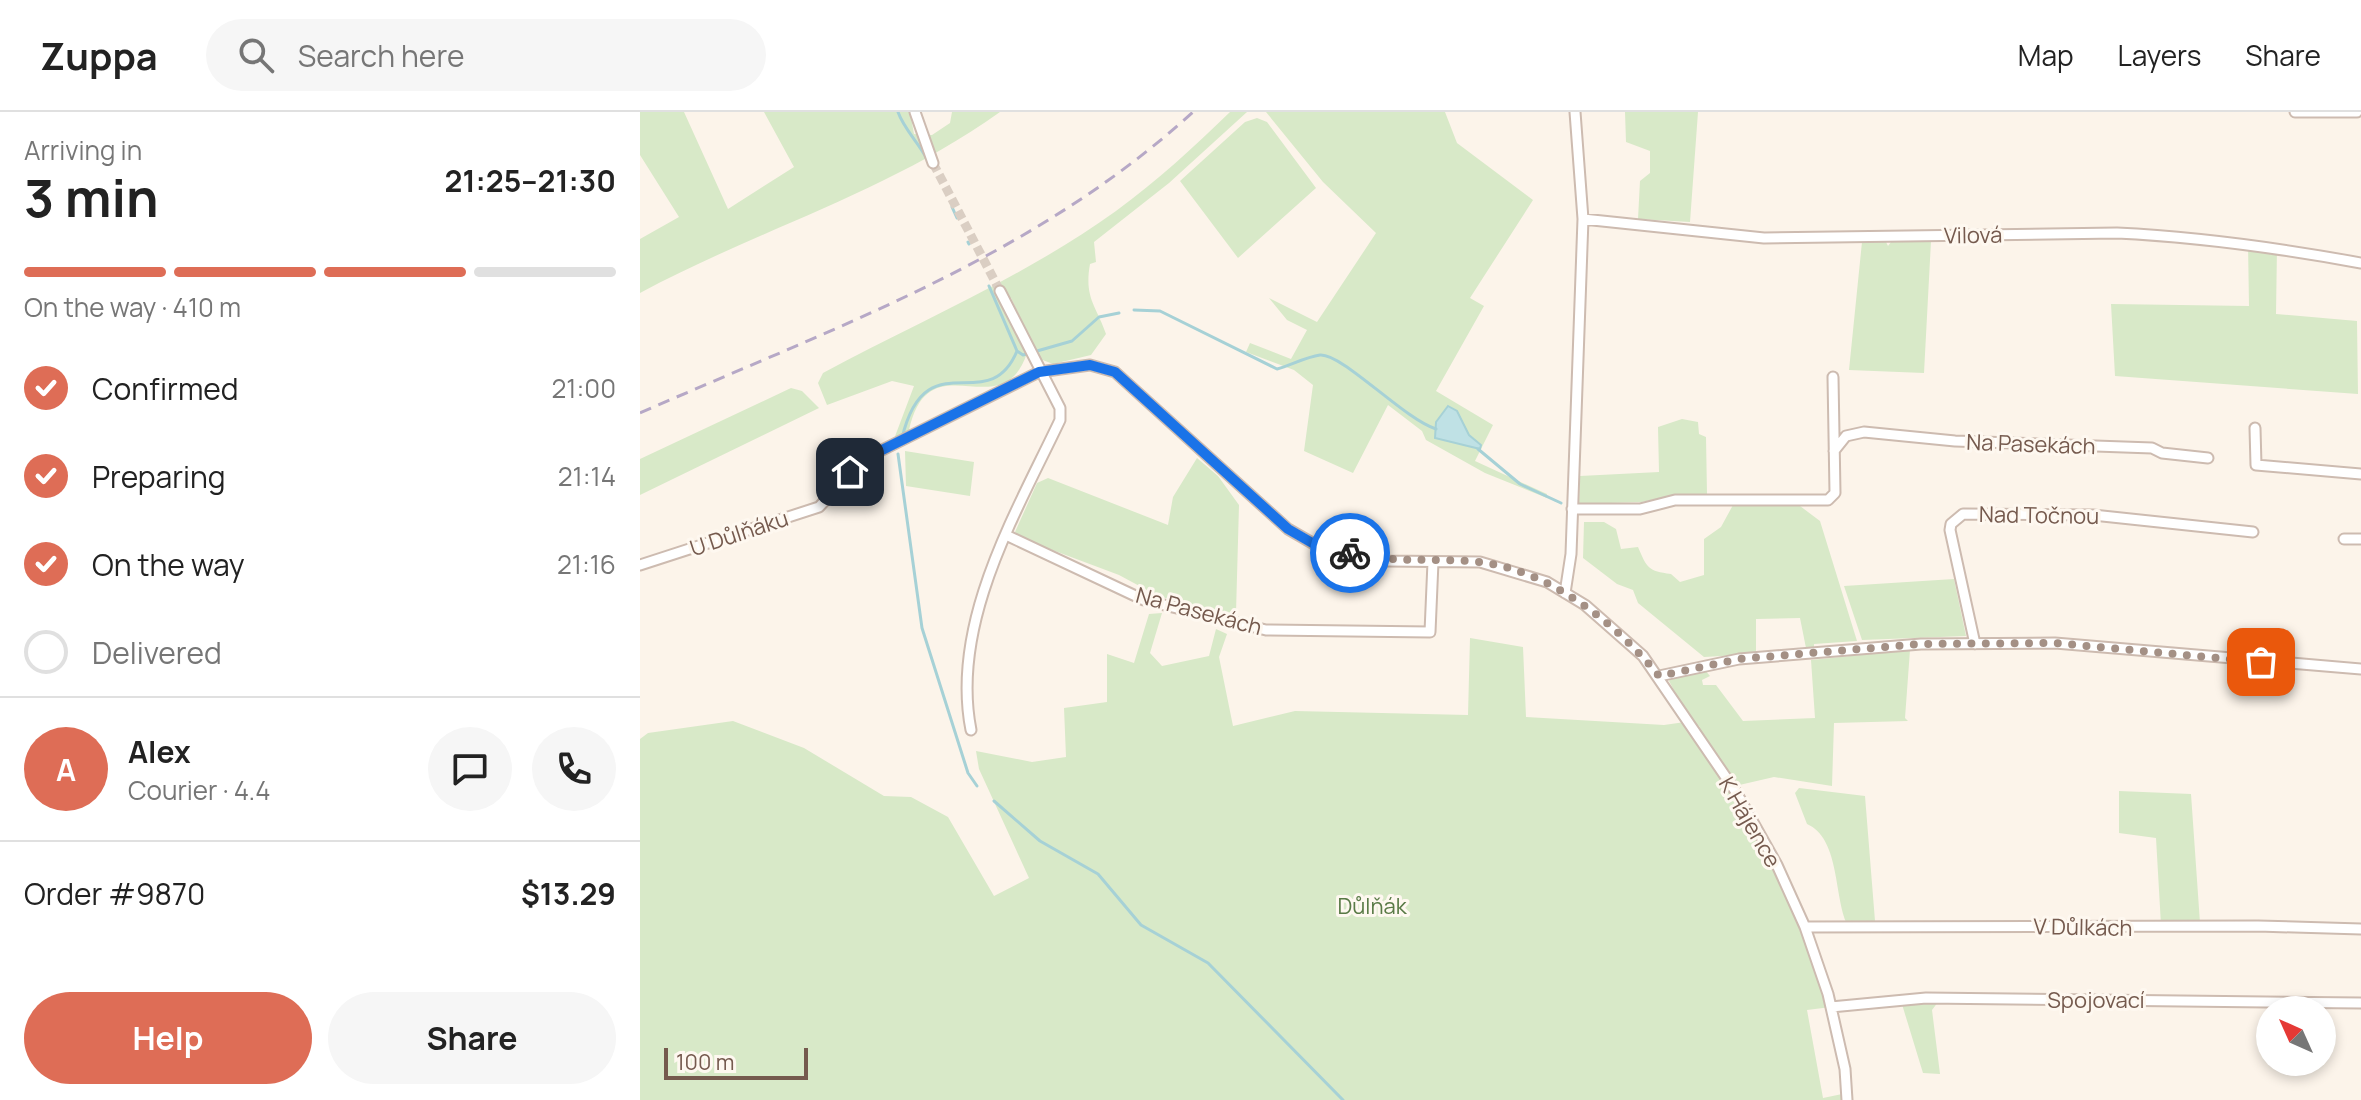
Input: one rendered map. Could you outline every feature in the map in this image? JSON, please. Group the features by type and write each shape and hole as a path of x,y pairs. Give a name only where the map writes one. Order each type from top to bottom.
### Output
{"street":[{"path":"915,112 933,163"},
{"path":"1039,372 1090,365 1115,372 1288,529 1314,544 1387,561 1480,562 1547,582 1565,593 1572,509 1583,219 1575,112"},
{"path":"2295,112 2357,112"},
{"name":"Vilová","path":"1583,219 1764,238 2117,233 2175,235 2226,240 2361,263"},
{"path":"971,730 967,709 971,651 985,589 1006,535 1060,420 1060,408 1032,359 1000,291"},
{"name":"U Důlňáku","path":"640,565 819,507 864,459 1039,372"},
{"path":"1572,509 1640,509 1675,500 1823,502 1835,493 1833,377"},
{"path":"1834,418 1853,433 1841,440 1834,451"},
{"path":"2255,428 2256,465 2361,474"},
{"name":"Na Pasekách","path":"1853,433 1955,441 2152,448 2162,453 2208,458"},
{"name":"Nad Točnou","path":"1975,644 1950,530 1951,524 1963,514 2093,515 2253,532"},
{"name":"Na Pasekách","path":"1006,535 1144,600 1266,630 1430,632 1433,562"},
{"path":"2344,539 2361,539"},
{"name":"K Hájence","path":"1565,593 1624,638 1659,676 1685,722 1760,832 1805,927 1831,1007 1847,1100"},
{"path":"1659,676 1739,659 1858,648 2055,643 2361,669"},
{"name":"V Důlkách","path":"1805,927 2258,926 2361,929"},
{"name":"Spojovací","path":"1831,1007 1912,998 2361,1003"}],"green space":[{"path":"640,112 684,112 728,209 794,167 764,112 910,112 914,134 932,135 950,123 952,112 1000,112 912,166 640,293 640,239 679,217 640,155"},
{"path":"1230,112 1247,112 1169,183 1094,242 1096,262 1090,264 1089,285 1092,301 1106,334 1091,355 1053,364 1040,359 1011,298 1000,303 1027,353 1016,374 1001,384 949,386 932,390 919,404 909,430 894,439 914,386 892,381 827,405 818,383 823,373 1009,277 1082,234 1146,188"},
{"path":"1266,112 1445,112 1457,143 1533,200 1470,298 1484,306 1436,391 1493,425 1475,461 1547,494 1547,498 1485,473 1426,440 1422,431 1388,405 1353,473 1304,451 1313,385 1294,370 1246,352 1250,343 1291,359 1307,330 1287,320 1269,298 1317,322 1376,233 1323,182"},
{"path":"1625,112 1698,112 1690,222 1638,219 1640,181 1650,173 1650,151 1626,142"},
{"path":"1257,118 1267,122 1316,188 1238,258 1180,181 1245,122"},
{"path":"1931,241 1924,373 1849,370 1862,242 1886,242 1888,246 1891,242"},
{"path":"2248,243 2277,248 2276,314 2357,321 2358,394 2115,376 2111,304 2249,306"},
{"path":"791,388 802,391 819,408 640,495 640,459"},
{"path":"1682,419 1698,422 1699,434 1706,437 1707,494 1678,494 1642,502 1579,504 1580,476 1659,472 1658,427"},
{"path":"905,451 974,462 970,496 906,486"},
{"path":"1197,458 1218,476 1239,505 1236,613 1230,616 1158,596 1119,575 1023,539 1015,532 1037,483 1048,478 1168,525 1173,497"},
{"path":"1733,505 1800,506 1820,521 1857,641 1814,644 1814,649 1806,648 1800,618 1756,619 1756,654 1704,657 1638,603 1633,590 1617,584 1583,558 1584,522 1604,522 1616,529 1621,549 1638,547 1646,564 1653,570 1671,574 1680,582 1704,575 1704,539 1721,527"},
{"path":"1954,579 1966,636 1862,640 1844,586"},
{"name":"Důlňák","path":"1162,613 1150,653 1162,666 1209,656 1216,629 1227,634 1219,657 1233,726 1295,711 1468,715 1470,638 1523,647 1526,717 1664,725 1685,722 1718,768 1777,865 1831,1007 1807,1010 1823,1098 1847,1093 1848,1100 640,1100 640,739 648,733 733,721 804,748 884,796 911,797 948,817 994,896 1029,878 979,769 976,751 1032,762 1066,757 1064,708 1107,702 1107,654 1134,663 1149,614"},
{"path":"1910,650 1905,718 1908,721 1834,723 1832,786 1774,777 1735,786 1696,729 1700,727 1690,720 1669,681 1675,675 1704,669 1710,676 1702,680 1703,685 1716,685 1743,721 1815,718 1811,660"},
{"path":"1799,788 1865,796 1875,921 1846,922 1830,853 1825,841 1807,824 1795,793"},
{"path":"2119,791 2191,794 2200,923 2161,925 2156,838 2119,833"},
{"path":"1901,1001 1938,1002 1932,1010 1940,1074 1923,1073"}],"water":[{"path":"1448,406 1457,411 1469,435 1481,445 1480,449 1435,438 1436,422"}],"waterway":[{"path":"898,112 927,159"},
{"name":"U Důlňáku","path":"952,207 957,218"},
{"path":"902,438 913,408 926,392 941,385 990,380 1005,370 1017,351 989,286"},
{"path":"1134,310 1160,311 1277,369 1315,356 1330,357 1407,413 1436,429"},
{"path":"1017,351 1023,355 1072,341 1099,317 1119,313"},
{"path":"1478,449 1520,484 1561,503"},
{"path":"898,454 922,628 968,773 977,786"},
{"path":"994,801 1040,841 1098,874 1141,925 1208,963 1343,1100"}],"tunnel":[{"path":"933,163 1000,291"}],"railway":[{"path":"640,413 858,318 999,249 1067,209 1131,163 1193,112"}],"way so far":[{"path":"1350,553 1387,561 1480,562 1547,582 1585,605 1643,656 1659,676 1739,659 1921,644 2055,643 2261,662"}],"route":[{"path":"850,472 864,459 1039,372 1090,365 1115,372 1288,529 1314,544 1350,553"}]}
